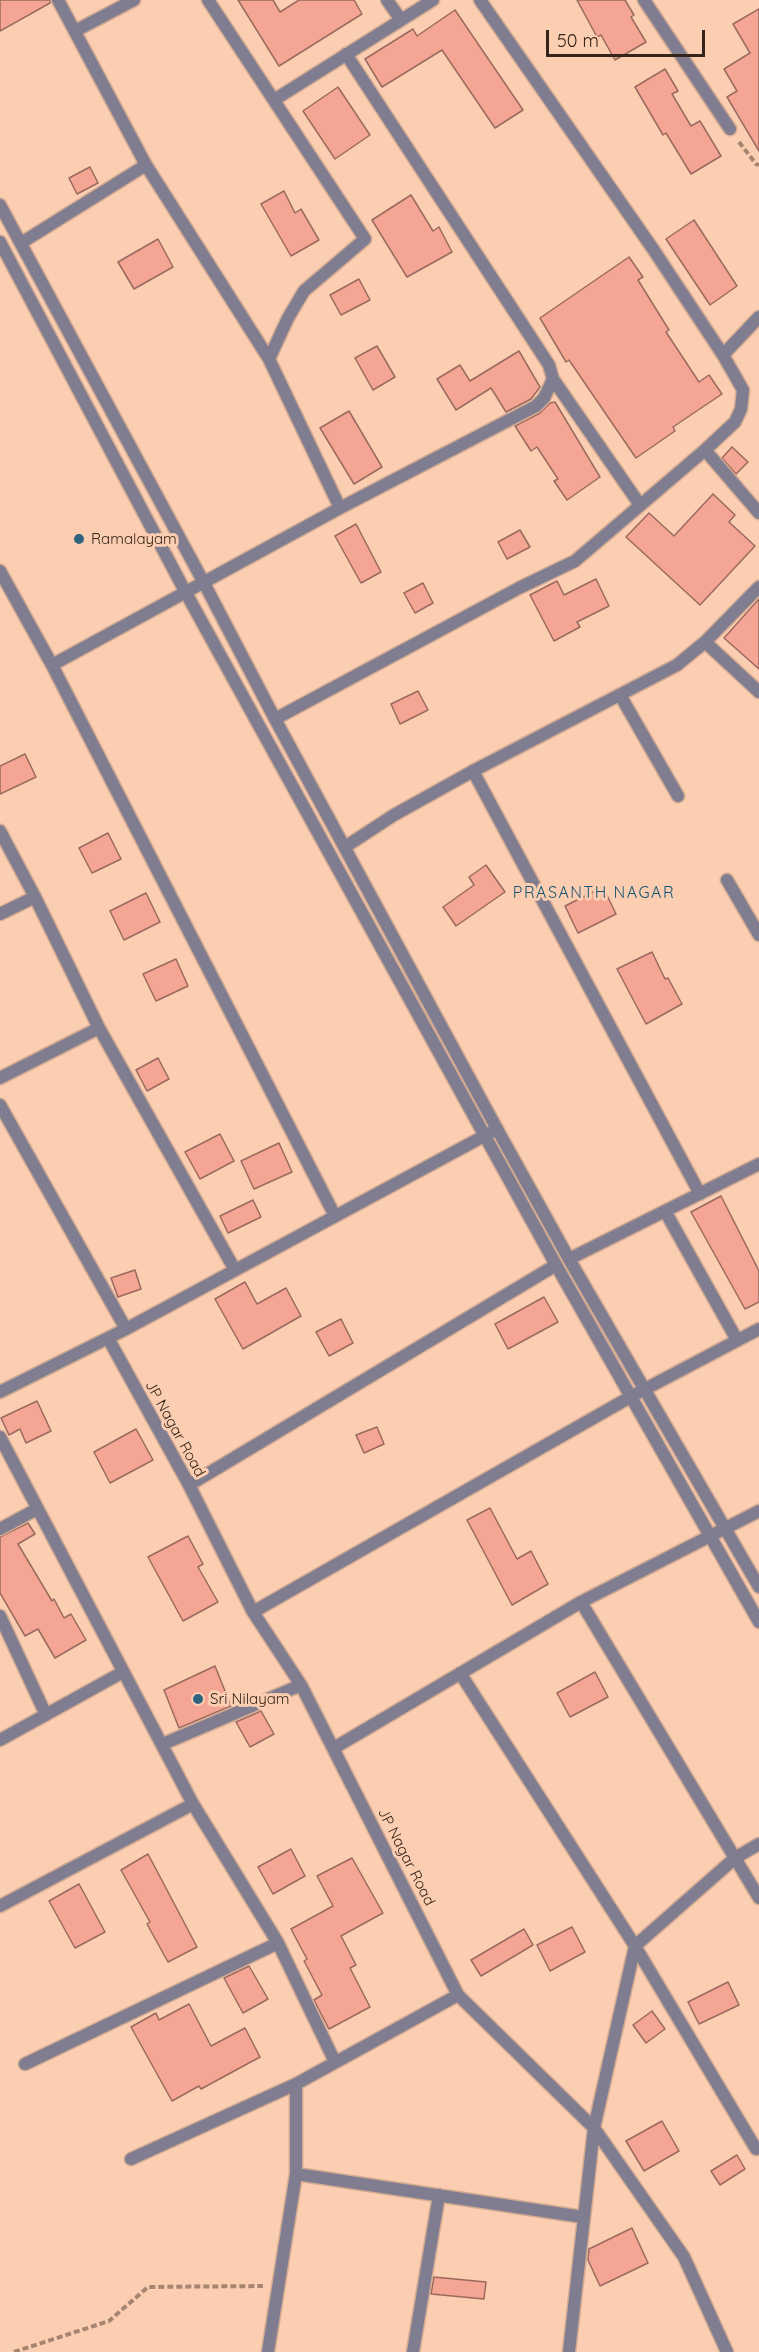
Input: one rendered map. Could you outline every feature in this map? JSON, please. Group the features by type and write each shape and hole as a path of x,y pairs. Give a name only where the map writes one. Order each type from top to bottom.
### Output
{"street":[{"path":"58,0 146,165 269,359 340,508"},
{"path":"75,31 134,0"},
{"path":"208,0 365,239 304,291 288,318 269,359"},
{"path":"387,0 401,20"},
{"path":"274,100 434,0"},
{"path":"274,719 519,588 575,561 705,450 735,422 741,409 743,390 723,355 653,249 480,0"},
{"path":"644,0 730,129"},
{"path":"346,54 549,364 553,379 640,505"},
{"path":"21,243 146,165"},
{"path":"0,205 274,719 569,1259 759,1587"},
{"path":"2,250 186,593 556,1265 759,1622"},
{"path":"723,355 759,317"},
{"path":"52,665 340,508 537,406 544,398 553,379"},
{"path":"705,450 759,513"},
{"path":"0,571 52,665 335,1216"},
{"path":"345,847 394,815 473,771 677,665 705,642 759,586"},
{"path":"705,642 759,692"},
{"path":"620,695 678,796"},
{"path":"473,771 700,1194"},
{"path":"0,831 99,1028 235,1270"},
{"path":"727,880 759,934"},
{"path":"0,914 35,897"},
{"path":"0,1078 99,1028"},
{"path":"0,1105 126,1329"},
{"path":"0,1392 126,1329 498,1129"},
{"path":"569,1259 759,1164"},
{"path":"665,1211 737,1340"},
{"path":"189,1485 556,1265"},
{"path":"254,1612 632,1396 759,1329"},
{"name":"JP Nagar Road","path":"108,1338 189,1485 254,1612 301,1685 458,1995 594,2128 684,2258 727,2352"},
{"path":"0,1437 193,1804 278,1943 335,2062"},
{"path":"0,1529 37,1509"},
{"path":"334,1748 581,1602 759,1511"},
{"path":"581,1602 759,1898"},
{"path":"0,1616 46,1715"},
{"path":"0,1740 123,1672"},
{"path":"460,1673 635,1946 756,2149"},
{"path":"163,1744 301,1685"},
{"path":"0,1906 193,1804"},
{"path":"570,2352 594,2128 635,1946 735,1858 759,1844"},
{"path":"25,2064 278,1943"},
{"path":"131,2159 296,2084 458,1995"},
{"path":"268,2352 296,2174 296,2084"},
{"path":"296,2174 583,2217"},
{"path":"413,2352 439,2195"}],"path":[{"path":"730,129 759,165"},
{"path":"14,2352 109,2321 148,2287 278,2286"}],"building":[{"path":"0,0 50,0 50,3 0,31"},
{"path":"238,0 273,0 280,12 299,0 354,0 362,14 279,66"},
{"path":"577,0 625,0 634,15 631,17 646,42 615,60 601,35 597,37"},
{"path":"759,9 759,151 727,97 737,91 724,69 750,53 733,24"},
{"path":"455,10 523,110 495,128 442,50 382,87 365,59 413,29 417,36"},
{"path":"665,69 678,91 672,94 691,126 700,121 721,156 691,174 666,133 663,135 635,87"},
{"path":"338,87 370,135 335,159 303,111"},
{"path":"90,167 98,183 77,194 69,178"},
{"path":"284,191 295,213 301,209 319,240 291,256 261,204"},
{"path":"411,195 433,231 439,227 452,252 407,277 372,220"},
{"path":"694,220 737,286 710,305 666,239"},
{"path":"158,239 173,267 134,289 118,262"},
{"path":"629,257 643,277 638,280 669,330 666,332 699,382 709,375 722,394 673,427 675,431 636,458 569,360 566,362 540,318"},
{"path":"359,279 370,300 341,315 330,295"},
{"path":"377,346 395,377 373,390 355,358"},
{"path":"519,351 540,387 531,399 506,412 491,388 456,410 437,379 460,365 470,381"},
{"path":"555,402 600,477 567,500 554,481 558,479 537,447 531,451 515,426"},
{"path":"349,411 382,467 354,484 320,428"},
{"path":"732,447 748,462 736,474 722,458"},
{"path":"713,494 735,515 729,522 755,546 700,605 626,537 649,513 674,536"},
{"path":"356,524 381,572 361,583 335,536"},
{"path":"520,530 530,547 507,559 498,542"},
{"path":"596,579 609,606 577,622 580,627 554,641 530,595 557,581 564,595"},
{"path":"423,583 433,603 415,613 404,593"},
{"path":"759,599 759,669 724,638"},
{"path":"418,691 428,710 400,724 391,704"},
{"path":"25,754 36,777 0,794 0,766"},
{"path":"108,833 121,859 92,873 79,848"},
{"path":"486,865 505,892 456,926 443,907 474,885 469,877"},
{"path":"603,887 616,914 578,933 565,906"},
{"path":"146,893 160,922 124,940 110,911"},
{"path":"652,952 665,979 668,978 682,1004 646,1024 617,969"},
{"path":"176,959 188,986 156,1001 143,974"},
{"path":"158,1058 169,1079 147,1091 136,1070"},
{"path":"220,1134 234,1161 200,1179 185,1152"},
{"path":"279,1143 292,1172 254,1189 241,1161"},
{"path":"721,1196 759,1271 759,1302 745,1309 691,1212"},
{"path":"253,1200 261,1217 228,1233 220,1216"},
{"path":"135,1270 141,1289 118,1297 111,1278"},
{"path":"245,1282 257,1304 286,1288 301,1316 243,1349 215,1299"},
{"path":"544,1297 558,1322 508,1349 495,1324"},
{"path":"341,1319 353,1343 329,1356 316,1332"},
{"path":"37,1401 51,1431 26,1443 20,1429 9,1435 1,1418"},
{"path":"377,1427 384,1444 364,1453 356,1435"},
{"path":"136,1429 153,1460 110,1483 94,1452"},
{"path":"490,1508 517,1559 531,1551 548,1584 512,1605 467,1520"},
{"path":"28,1523 35,1534 18,1544 64,1618 71,1614 86,1640 55,1658 38,1629 25,1636 0,1593 0,1537"},
{"path":"188,1536 203,1564 198,1567 218,1602 183,1621 148,1557"},
{"name":"Sri Nilayam","path":"215,1666 231,1706 179,1728 164,1690"},
{"path":"595,1672 608,1697 570,1717 557,1693"},
{"path":"261,1711 274,1734 250,1747 236,1722"},
{"path":"291,1849 305,1876 273,1894 258,1867"},
{"path":"148,1854 197,1947 168,1962 147,1924 150,1922 121,1870"},
{"path":"352,1858 383,1913 341,1936 356,1965 350,1968 370,2007 329,2029 314,2000 322,1995 304,1961 307,1959 291,1929 333,1906 317,1876"},
{"path":"79,1884 105,1932 75,1948 49,1901"},
{"path":"572,1927 585,1952 550,1971 537,1945"},
{"path":"524,1929 533,1945 481,1976 471,1960"},
{"path":"249,1966 268,1999 243,2013 224,1978"},
{"path":"728,1982 739,2005 699,2024 688,2002"},
{"path":"189,2004 211,2046 245,2028 260,2057 201,2089 199,2086 172,2101 131,2027 156,2013 159,2020"},
{"path":"652,2011 665,2029 646,2043 633,2025"},
{"path":"662,2121 679,2151 644,2171 626,2141"},
{"path":"737,2155 745,2169 720,2185 711,2171"},
{"path":"632,2228 648,2263 600,2286 588,2260 589,2249"},
{"path":"434,2277 486,2282 484,2299 431,2294"}],"place":[{"name":"Ramalayam","path":"79,539"},
{"name":"Sri Nilayam","path":"198,1699"}],"district":[{"name":"PRASANTH NAGAR","path":"594,893"}]}
